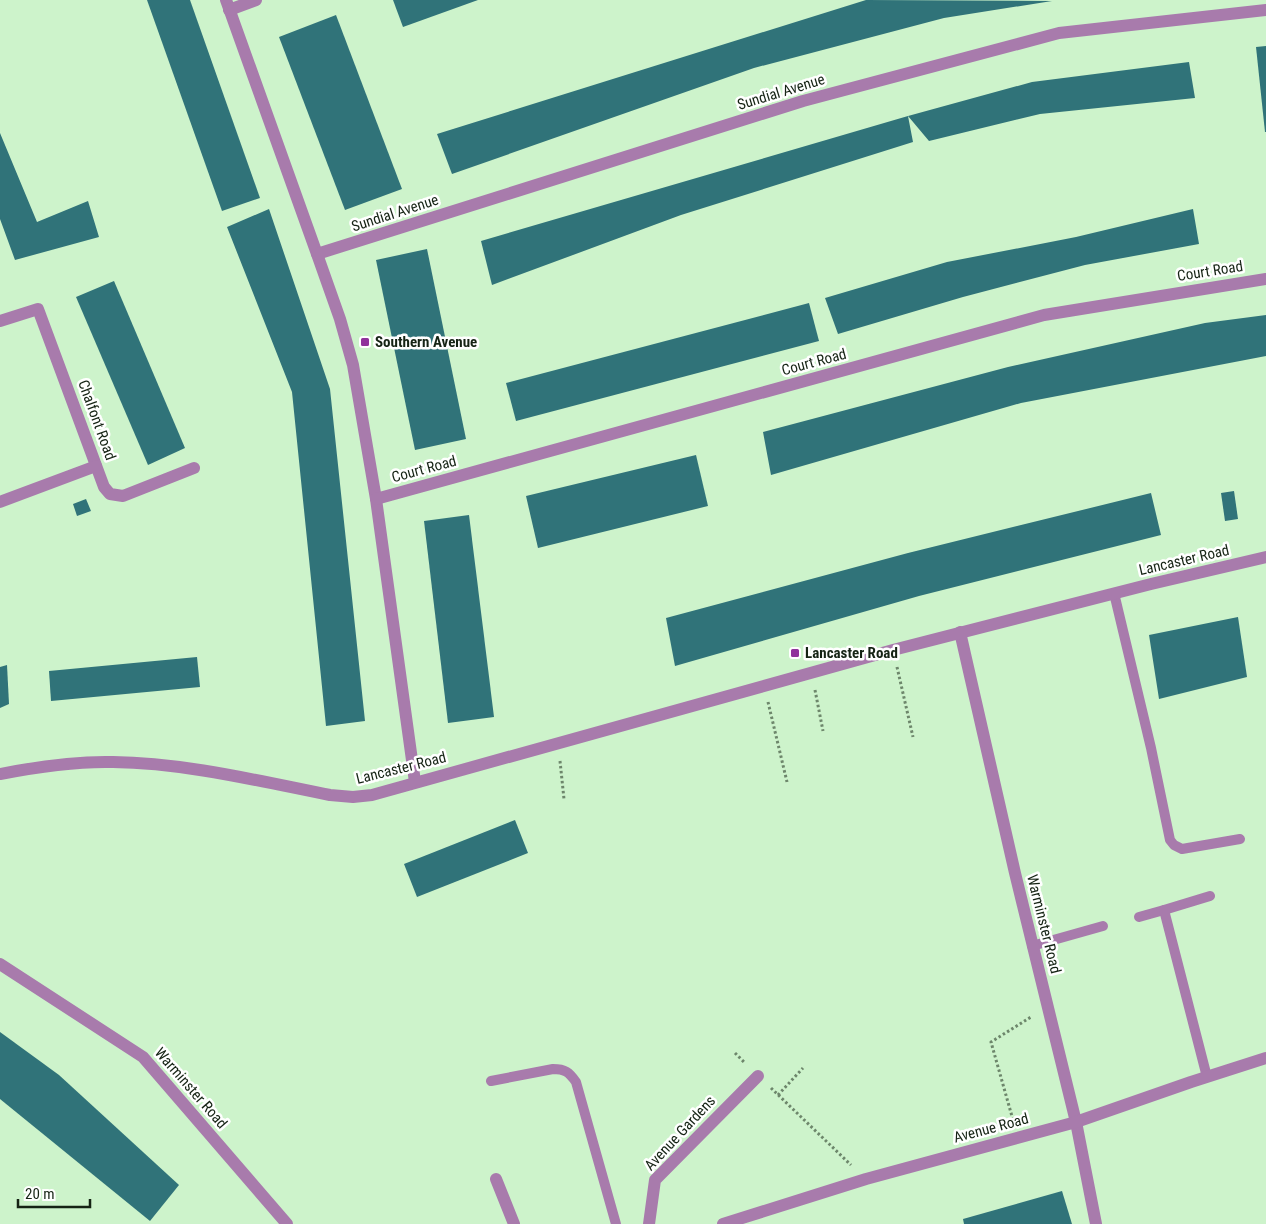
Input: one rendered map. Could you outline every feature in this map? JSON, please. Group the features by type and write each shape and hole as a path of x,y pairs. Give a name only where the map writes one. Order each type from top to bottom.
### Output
{"street":[{"path":"256,0 227,5 317,254 340,320 353,365 376,499 414,782"},
{"name":"Sundial Avenue","path":"317,254 803,101 1059,34 1266,10"},
{"name":"Court Road","path":"376,499 1044,315 1266,279"},
{"name":"Chalfont Road","path":"0,321 38,309 104,487 110,494 123,496 194,468"},
{"path":"0,502 96,466"},
{"name":"Lancaster Road","path":"0,774 51,766 105,762 159,764 330,795 353,797 372,795 763,685 960,632 1266,557"},
{"name":"Warminster Road","path":"960,632 1032,946 1076,1122 1096,1224"},
{"name":"Warminster Road","path":"0,964 143,1057 287,1224"},
{"name":"Avenue Road","path":"723,1224 866,1179 1076,1122 1266,1058"},
{"name":"Avenue Gardens","path":"649,1224 655,1180 758,1076"},
{"path":"496,1179 514,1224"}],"lane":[{"path":"1114,593 1151,748 1170,840 1174,845 1182,849 1240,839"},
{"path":"1139,917 1210,896"},
{"path":"1164,910 1207,1077"},
{"path":"1032,946 1103,926"},
{"path":"491,1082 553,1069 563,1069 569,1073 576,1082 616,1224"}],"path":[{"path":"893,650 913,737"},
{"path":"811,672 823,731"},
{"path":"763,685 787,782"},
{"path":"558,743 564,799"},
{"path":"1018,1138 991,1042 1048,1006"},
{"path":"734,1053 866,1179"},
{"path":"778,1095 803,1068"}],"building":[{"path":"147,0 190,0 260,198 222,211"},
{"path":"393,0 478,0 403,27"},
{"path":"866,0 1052,1 944,18 754,68 452,174 437,134"},
{"path":"336,15 402,189 345,210 279,37"},
{"path":"1266,46 1266,132 1265,132 1256,47"},
{"path":"1189,62 1195,98 1040,114 929,141 908,116 1032,82"},
{"path":"908,116 913,142 681,215 492,285 481,241"},
{"path":"0,133 37,222 88,201 99,237 15,260 0,219"},
{"path":"269,209 330,389 365,721 326,726 292,392 227,227"},
{"path":"1193,209 1199,244 1085,265 963,297 838,334 825,298 947,262 1076,237"},
{"path":"427,249 466,439 415,450 376,260"},
{"path":"114,281 185,448 148,465 76,297"},
{"path":"809,303 819,341 516,421 506,383"},
{"path":"1266,315 1266,356 1021,403 771,475 763,432 1008,367 1205,323"},
{"path":"696,455 708,506 538,548 526,496"},
{"path":"1234,491 1238,519 1225,521 1221,493"},
{"path":"1151,493 1161,535 919,596 675,666 666,618 908,553"},
{"path":"86,499 91,511 77,516 73,504"},
{"path":"469,515 494,717 448,723 424,521"},
{"path":"1238,617 1247,677 1159,699 1149,635"},
{"path":"197,657 200,687 51,701 49,671"},
{"path":"7,665 9,704 0,708 0,667"},
{"path":"515,820 528,853 417,897 404,864"},
{"path":"0,1032 59,1075 179,1185 150,1221 0,1099"},
{"path":"1062,1191 1072,1224 964,1224 963,1219"}],"place":[{"name":"Southern Avenue","path":"365,342"},
{"name":"Lancaster Road","path":"795,653"}]}
